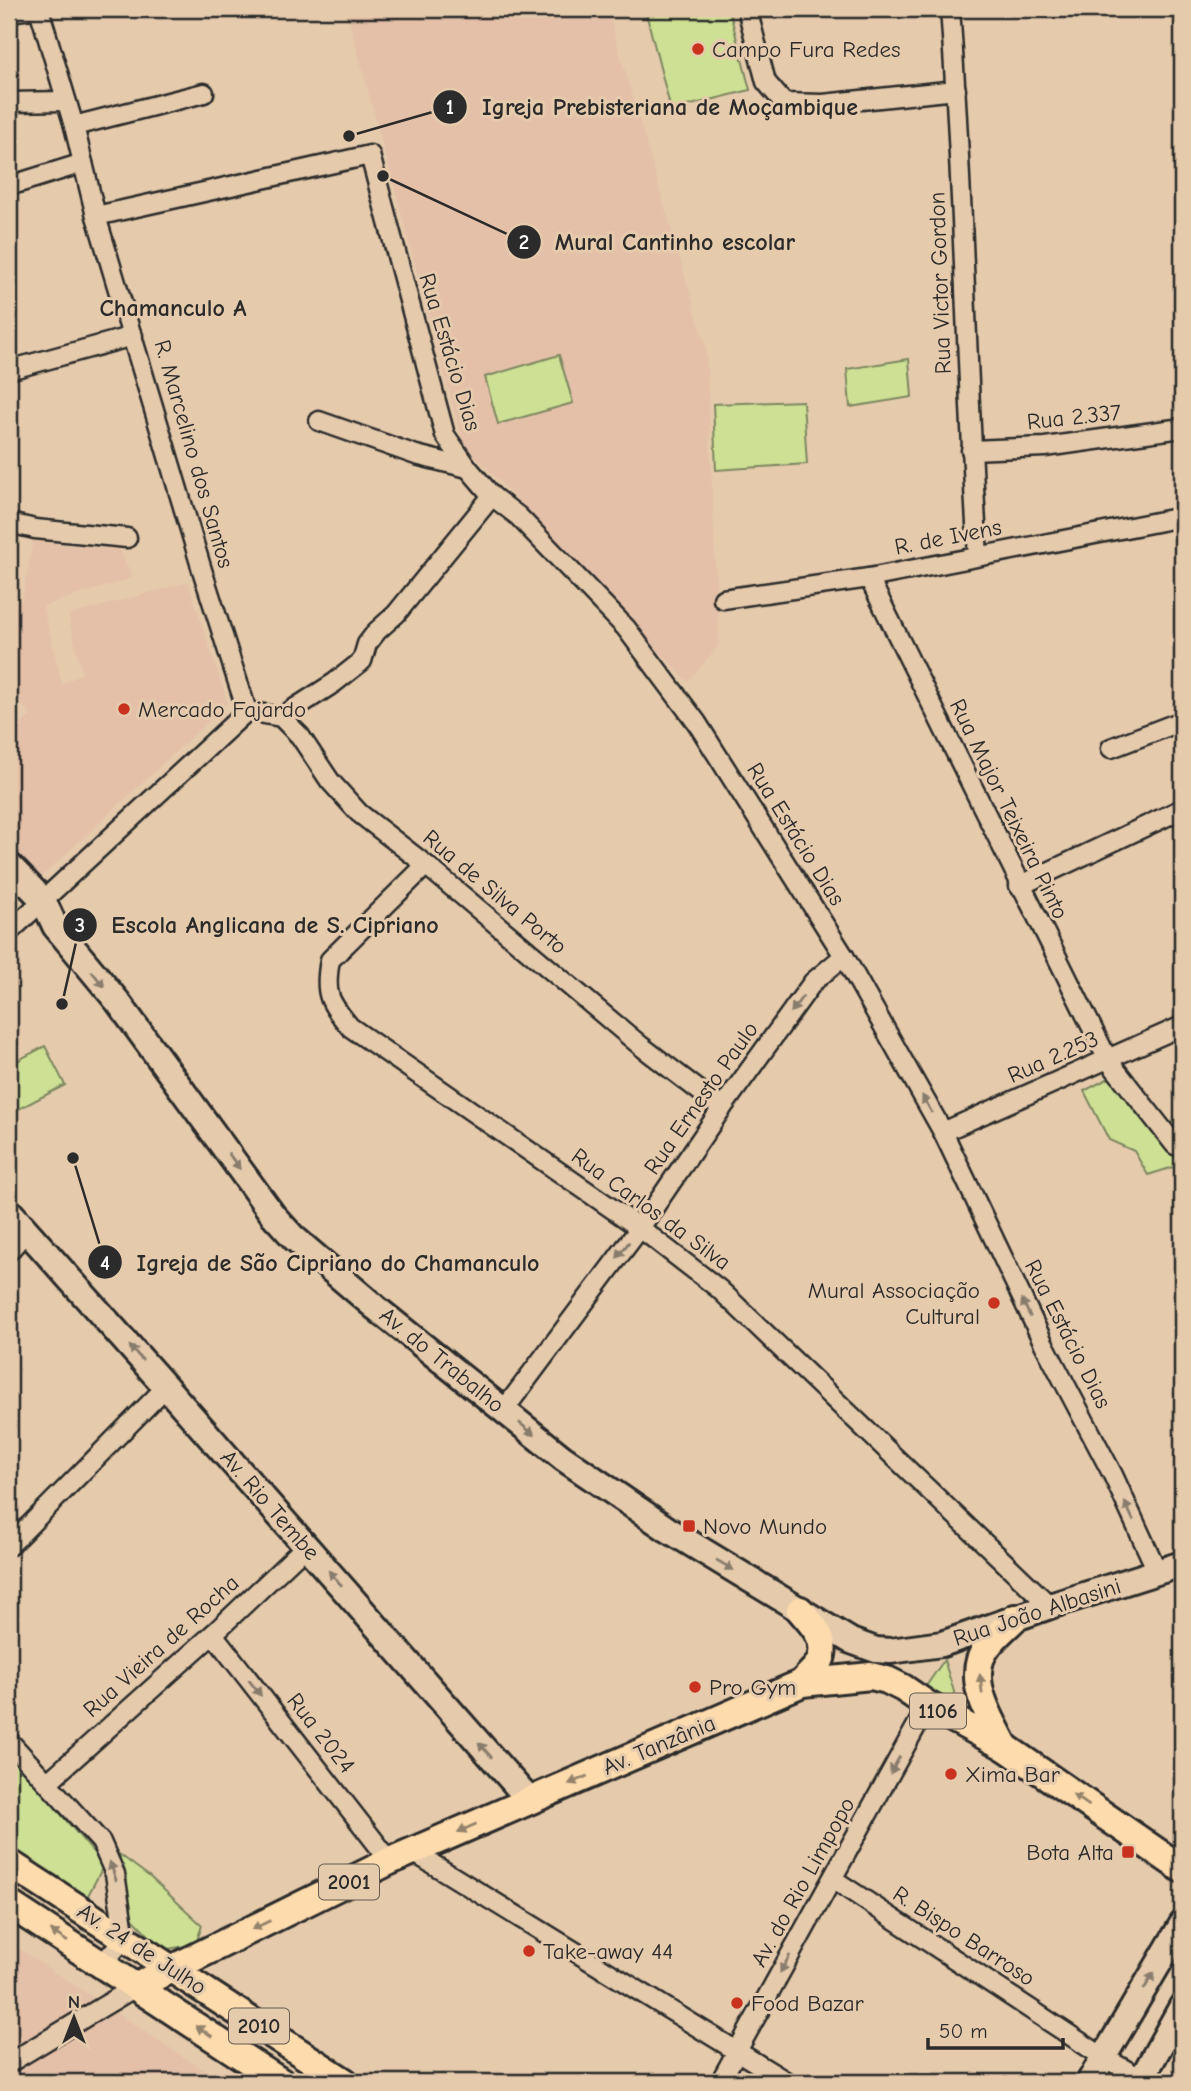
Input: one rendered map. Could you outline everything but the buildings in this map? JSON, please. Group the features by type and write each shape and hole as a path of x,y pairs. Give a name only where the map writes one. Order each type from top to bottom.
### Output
{"main road":[{"name":"Av. do Trabalho","path":"9,865 43,900 55,926 118,1002 273,1215 294,1238 563,1458 667,1529 800,1610 858,1644 890,1651"},
{"name":"Av. Rio Tembe","path":"9,1211 530,1801"},
{"name":"Rua João Albasini","path":"890,1651 942,1644 1182,1564"},
{"path":"800,1610 820,1632 822,1645 821,1660 802,1683"},
{"path":"1005,1748 985,1706 979,1684 980,1660 992,1641 1015,1618"},
{"name":"Av. Tanzânia","path":"530,1801 802,1683 871,1676"},
{"name":"1106","path":"871,1676 903,1688 1005,1748 1176,1859"},
{"name":"2001","path":"172,1969 402,1857 530,1801"},
{"name":"Av. 24 de Julho","path":"9,1863 345,2082"},
{"name":"Av. 24 de Julho","path":"9,1904 281,2082"},
{"path":"1089,2082 1182,1924"},
{"path":"137,1986 172,1969"},
{"path":"1141,2081 1182,2006"}],"street":[{"path":"9,12 32,9"},
{"name":"R. Marcelino dos Santos","path":"38,9 74,126 96,216 247,711"},
{"path":"747,9 766,82 784,103 823,104 956,90"},
{"name":"Rua Victor Gordon","path":"950,9 978,555"},
{"path":"74,126 204,93"},
{"path":"9,102 66,101"},
{"name":"Rua Estácio Dias","path":"96,216 370,155 444,435 492,496 517,516 626,628 697,723 844,956 943,1132 1044,1344 1113,1475 1158,1573"},
{"path":"9,186 83,163"},
{"path":"9,370 133,336"},
{"path":"319,421 416,455 468,468"},
{"name":"Rua 2.337","path":"971,450 1045,447 1182,428"},
{"path":"9,932 247,711 282,717 358,666 367,644 377,631 396,614 492,496"},
{"name":"R. de Ivens","path":"723,599 869,578 1182,517"},
{"path":"9,523 127,538"},
{"name":"Rua Major Teixeira Pinto","path":"869,578 1019,886 1108,1060 1175,1145 1182,1148"},
{"name":"Rua de Silva Porto","path":"282,717 300,736 330,781 359,813 426,865 641,1046 722,1108"},
{"path":"1111,748 1182,721"},
{"path":"1019,886 1182,809"},
{"name":"Rua Carlos da Silva","path":"426,865 330,960 326,982 328,997 350,1027 640,1228 719,1289 1050,1606"},
{"name":"Rua Ernesto Paulo","path":"504,1410 640,1228 813,982 844,956"},
{"name":"Rua 2.253","path":"943,1132 1182,1027"},
{"path":"9,1251 26,1232"},
{"path":"9,1546 166,1387"},
{"name":"Rua Vieira de Rocha","path":"48,1782 213,1634 306,1546"},
{"name":"Rua 2024","path":"213,1634 402,1857"},
{"name":"Av. do Rio Limpopo","path":"720,2082 928,1705"},
{"path":"9,1741 101,1842 116,1874 125,1938 102,1964"},
{"path":"402,1857 787,2082"},
{"name":"R. Bispo Barroso","path":"833,1879 1141,2081"},
{"path":"9,2063 137,1986"}],"shaded area":[{"path":"346,9 607,9 706,348 719,645 688,682 463,443"},
{"name":"Mercado Fajardo","path":"33,541 120,550 133,578 43,606 62,684 82,673 68,615 188,582 228,703 37,881 9,851 9,735 31,716 9,688 9,607 22,600"},
{"path":"9,1942 217,2079 214,2082 9,2082"}],"green space":[{"name":"Campo Fura Redes","path":"645,9 729,9 750,90 671,110"},
{"path":"559,355 573,403 498,424 485,377"},
{"path":"909,359 912,397 850,407 847,369"},
{"path":"803,401 807,464 716,470 713,404"},
{"path":"45,1046 65,1085 9,1114 9,1065"},
{"path":"1111,1077 1157,1133 1182,1115 1180,1165 1148,1175 1134,1151 1109,1140 1084,1091"},
{"path":"944,1660 956,1698 952,1709 918,1698"},
{"path":"9,1753 104,1865 85,1901 9,1853"},
{"path":"119,1854 150,1877 202,1925 196,1944 163,1950 128,1914"}],"place":[{"name":"Campo Fura Redes","path":"698,49"},
{"name":"Igreja Prebisteriana de Moçambique","path":"349,136"},
{"name":"Mural Cantinho escolar","path":"383,176"},
{"name":"Mercado Fajardo","path":"124,709"},
{"name":"Escola Anglicana de S. Cipriano","path":"62,1004"},
{"name":"Igreja de São Cipriano do Chamanculo","path":"73,1158"},
{"name":"Mural Associação Cultural","path":"994,1303"},
{"name":"Novo Mundo","path":"689,1526"},
{"name":"Pro Gym","path":"695,1687"},
{"name":"Xima Bar","path":"951,1774"},
{"name":"Bota Alta","path":"1128,1852"},
{"name":"Take-away 44","path":"529,1951"},
{"name":"Food Bazar","path":"737,2003"}],"district":[{"name":"Chamanculo A","path":"173,308"}]}
